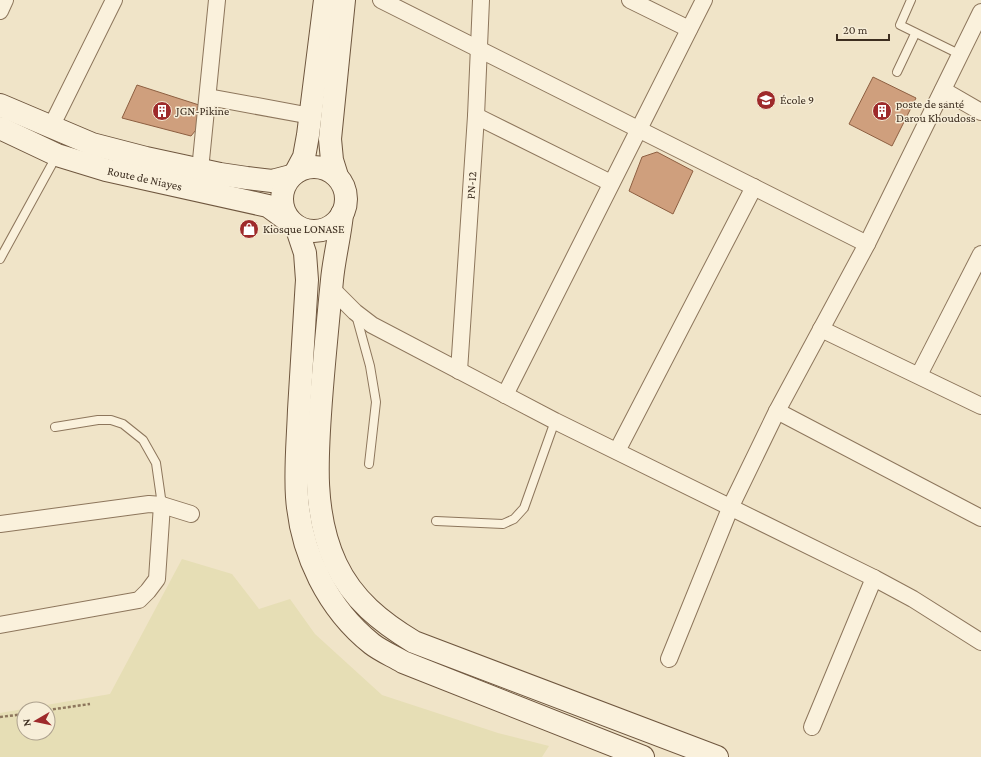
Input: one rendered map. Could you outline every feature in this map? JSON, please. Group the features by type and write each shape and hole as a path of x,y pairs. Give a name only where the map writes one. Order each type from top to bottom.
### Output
{"main road":[{"path":"325,0 311,116 304,157 285,184 282,194 282,204 285,213 293,224 305,253 307,280 296,464 297,497 300,520 307,549 318,576 333,603 350,624 373,645 403,662 643,757"},
{"path":"337,176 332,160 330,139 344,0"},
{"name":"Route de Niayes","path":"0,105 92,144 146,158 220,174 272,181 293,174"},
{"name":"Route de Niayes","path":"0,128 57,155 106,170 268,206 293,224"},
{"path":"293,174 304,168 313,166 322,167 337,176 343,184 346,194 346,204 342,214 336,223 327,229 316,231 306,230 293,224"},
{"path":"342,214 332,280 324,360 317,464 320,514 327,541 336,564 352,590 367,608 391,628 414,642 717,757"}],"street":[{"path":"0,11 6,0"},
{"path":"51,127 114,0"},
{"path":"200,170 217,0"},
{"path":"381,0 867,244"},
{"name":"PN-12","path":"459,371 476,116 481,0"},
{"path":"630,0 689,29"},
{"path":"505,395 704,0"},
{"path":"670,659 731,506 777,411 867,244 944,90 959,54 981,12"},
{"path":"944,90 981,112"},
{"path":"208,97 311,116"},
{"path":"476,116 611,183"},
{"path":"617,451 754,187"},
{"path":"918,374 981,254"},
{"path":"332,289 355,312 372,325 505,395 874,578 913,599 981,642"},
{"path":"821,329 918,374 981,406"},
{"path":"777,411 981,518"},
{"path":"0,524 149,504 162,505 191,514"},
{"path":"0,625 139,600 157,579 162,505"},
{"path":"812,727 874,578"}],"lane":[{"path":"911,0 900,26 959,54"},
{"path":"897,72 915,34"},
{"path":"0,259 57,155"},
{"path":"355,312 370,366 376,402 369,464"},
{"path":"55,427 98,420 111,420 123,424 143,440 156,464 162,505"},
{"path":"436,521 503,524 514,519 524,508 555,420"}],"path":[{"path":"56,709 90,704"},
{"path":"0,717 16,715"}],"shaded area":[{"path":"182,559 232,574 259,609 290,599 315,634 382,695 498,733 549,746 542,757 0,757 0,713 16,710 16,741 56,741 56,703 110,694"}],"building":[{"name":"poste de santé Darou Khoudoss","path":"873,77 916,98 892,146 849,124"},
{"name":"JGN-Pikine","path":"137,85 199,105 200,125 191,136 122,118"},
{"path":"657,152 693,171 673,214 629,191 642,157"}],"place":[{"name":"École 9","path":"766,100"},
{"name":"JGN-Pikine","path":"162,111"},
{"name":"poste de santé Darou Khoudoss","path":"882,111"},
{"name":"Kiosque LONASE","path":"249,229"}]}
